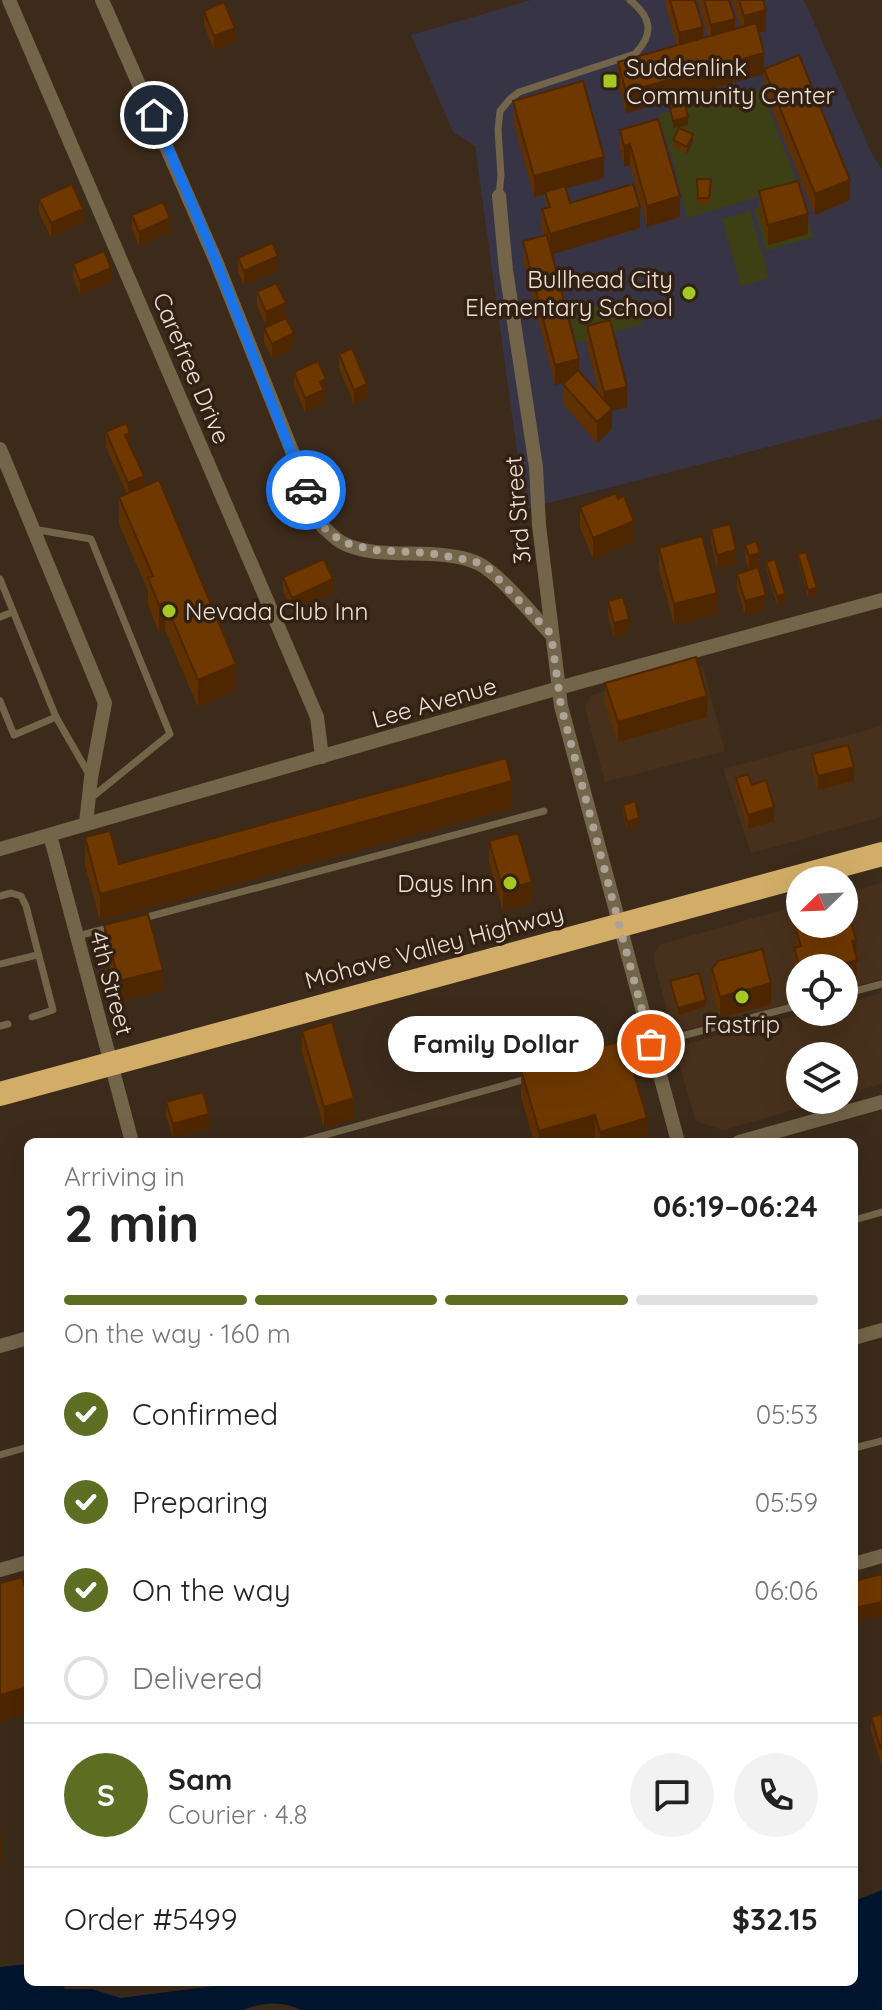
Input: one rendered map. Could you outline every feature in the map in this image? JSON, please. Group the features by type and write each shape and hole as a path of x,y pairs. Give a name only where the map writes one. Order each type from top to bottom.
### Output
{"highway":[{"name":"Mohave Valley Highway","path":"0,1094 882,854"}],"street":[{"name":"Carefree Drive","path":"9,0 317,717 322,757"},
{"path":"102,0 216,261 322,526 342,542 355,547 429,553 474,561 488,568 551,634"},
{"name":"3rd Street","path":"499,196 506,270 536,467 539,525 561,706 677,1138"},
{"path":"0,449 105,703 86,823"},
{"name":"Lee Avenue","path":"0,849 560,688 882,600"},
{"name":"4th Street","path":"50,835 131,1138"},
{"path":"753,1138 882,1102"},
{"path":"858,1337 882,1330"},
{"path":"0,1346 24,1339"},
{"path":"858,1563 882,1556"},
{"path":"0,1570 24,1563"}],"lane":[{"path":"499,196 500,111 519,92 635,54 647,35 648,20 630,0"},
{"path":"33,529 91,539 170,734 89,800"},
{"path":"0,579 56,717 91,778"},
{"path":"0,617 13,612"},
{"path":"0,701 14,735 56,717"},
{"path":"137,920 544,811"},
{"path":"0,896 11,893 21,896 26,906 53,1010 32,1017"},
{"path":"77,936 122,924"},
{"path":"0,964 37,955"},
{"path":"858,990 882,984"},
{"path":"651,1044 786,1009"},
{"path":"314,1138 532,1078"},
{"path":"858,1219 882,1212"},
{"path":"858,1447 882,1441"},
{"path":"0,1455 24,1448"}],"shaded area":[{"name":"Bullhead City Elementary School","path":"531,0 804,0 873,156 882,169 882,418 525,509 475,146 453,132 411,35"},
{"path":"703,666 725,751 605,782 585,707 591,695"},
{"path":"882,726 882,817 751,853 723,769"},
{"path":"882,883 882,979 858,985 858,954 786,954 786,1005 673,1033 655,965 654,955 659,945 786,909 786,938 858,938 858,889"},
{"path":"882,993 882,1084 858,1091 858,1042 786,1042 786,1112 723,1130 696,1121 674,1047 786,1018 786,1026 858,1026 858,999"}],"green space":[{"path":"761,89 798,185 687,218 673,159 658,115"},
{"path":"801,195 813,237 766,251 754,209"},
{"path":"750,211 769,278 741,286 722,219"},
{"path":"634,296 642,324 577,343 568,314"}],"water":[{"path":"882,1890 882,2010 301,2010 272,2004 243,2010 0,2010 0,1967 24,1964 24,1986 92,1989 120,1998 214,1986 858,1986 858,1899"}],"building":[{"path":"670,0 695,0 703,27 679,33"},
{"path":"704,0 729,0 735,19 711,25"},
{"path":"739,0 763,0 766,10 744,16"},
{"path":"224,2 235,28 214,36 204,11"},
{"path":"756,23 764,53 626,92 618,62"},
{"path":"799,55 850,180 815,194 764,69"},
{"path":"583,81 604,157 534,176 513,101"},
{"path":"685,104 688,117 673,121 670,108"},
{"path":"658,119 680,196 647,206 630,144 624,146 620,130"},
{"path":"679,128 693,134 687,147 673,140"},
{"path":"697,179 711,179 709,198 698,198"},
{"path":"798,181 808,214 768,225 759,191"},
{"path":"72,184 83,209 51,223 39,199"},
{"path":"633,184 640,207 550,234 542,209 550,207 545,192 565,186 570,203"},
{"path":"163,202 170,218 139,232 132,215"},
{"path":"547,235 579,359 555,365 523,241"},
{"path":"272,243 278,256 244,271 238,258"},
{"path":"104,251 111,268 80,281 73,264"},
{"path":"276,283 286,303 266,312 257,292"},
{"path":"286,318 294,333 272,344 264,328"},
{"path":"610,320 627,387 604,392 587,326"},
{"path":"352,348 367,384 354,390 339,354"},
{"path":"318,361 326,379 320,382 324,390 305,398 294,372"},
{"path":"578,370 612,409 597,422 563,384"},
{"path":"126,423 130,433 125,435 144,476 128,483 106,432"},
{"path":"159,480 236,664 198,680 165,602 159,605 148,578 153,576 119,497"},
{"path":"616,493 618,499 624,496 634,521 593,538 580,507"},
{"path":"730,524 736,550 717,555 711,529"},
{"path":"702,536 717,593 674,604 659,548"},
{"path":"756,541 760,553 749,556 745,545"},
{"path":"806,552 817,588 808,590 798,554"},
{"path":"324,559 333,579 292,598 283,577"},
{"path":"775,559 785,594 777,596 766,562"},
{"path":"758,567 766,595 745,601 737,574"},
{"path":"623,597 629,619 614,623 608,601"},
{"path":"696,657 707,696 618,722 605,683"},
{"path":"848,745 854,767 818,776 812,754"},
{"path":"506,758 512,781 100,894 85,837 110,831 119,864"},
{"path":"748,774 752,785 766,780 774,807 748,815 736,778"},
{"path":"635,801 639,818 627,822 623,805"},
{"path":"518,833 532,882 503,890 489,841"},
{"path":"148,914 163,970 119,981 104,925"},
{"path":"799,938 856,940 852,941 855,954 796,954 794,948 801,946"},
{"path":"762,949 771,983 720,997 712,969 718,961"},
{"path":"699,973 706,1000 678,1008 670,981"},
{"path":"332,1022 354,1098 324,1107 302,1031"},
{"path":"624,1040 647,1118 600,1132 595,1115 539,1131 521,1070"},
{"path":"203,1092 209,1114 173,1124 166,1102"},
{"path":"882,1574 882,1602 858,1607 858,1580"},
{"path":"22,1577 24,1584 24,1688 0,1695 0,1583"},
{"path":"882,1714 882,1749 881,1749 871,1717"}],"way so far":[{"path":"306,490 322,526 342,542 373,550 429,553 474,561 488,568 551,634 561,706 651,1044"}],"place":[{"name":"Suddenlink Community Center","path":"610,81"},
{"name":"Bullhead City Elementary School","path":"689,293"},
{"name":"Nevada Club Inn","path":"169,611"},
{"name":"Days Inn","path":"510,883"},
{"name":"Fastrip","path":"742,997"},
{"name":"Family Dollar","path":"651,1044"}],"route":[{"path":"154,115 216,261 306,490"}]}
